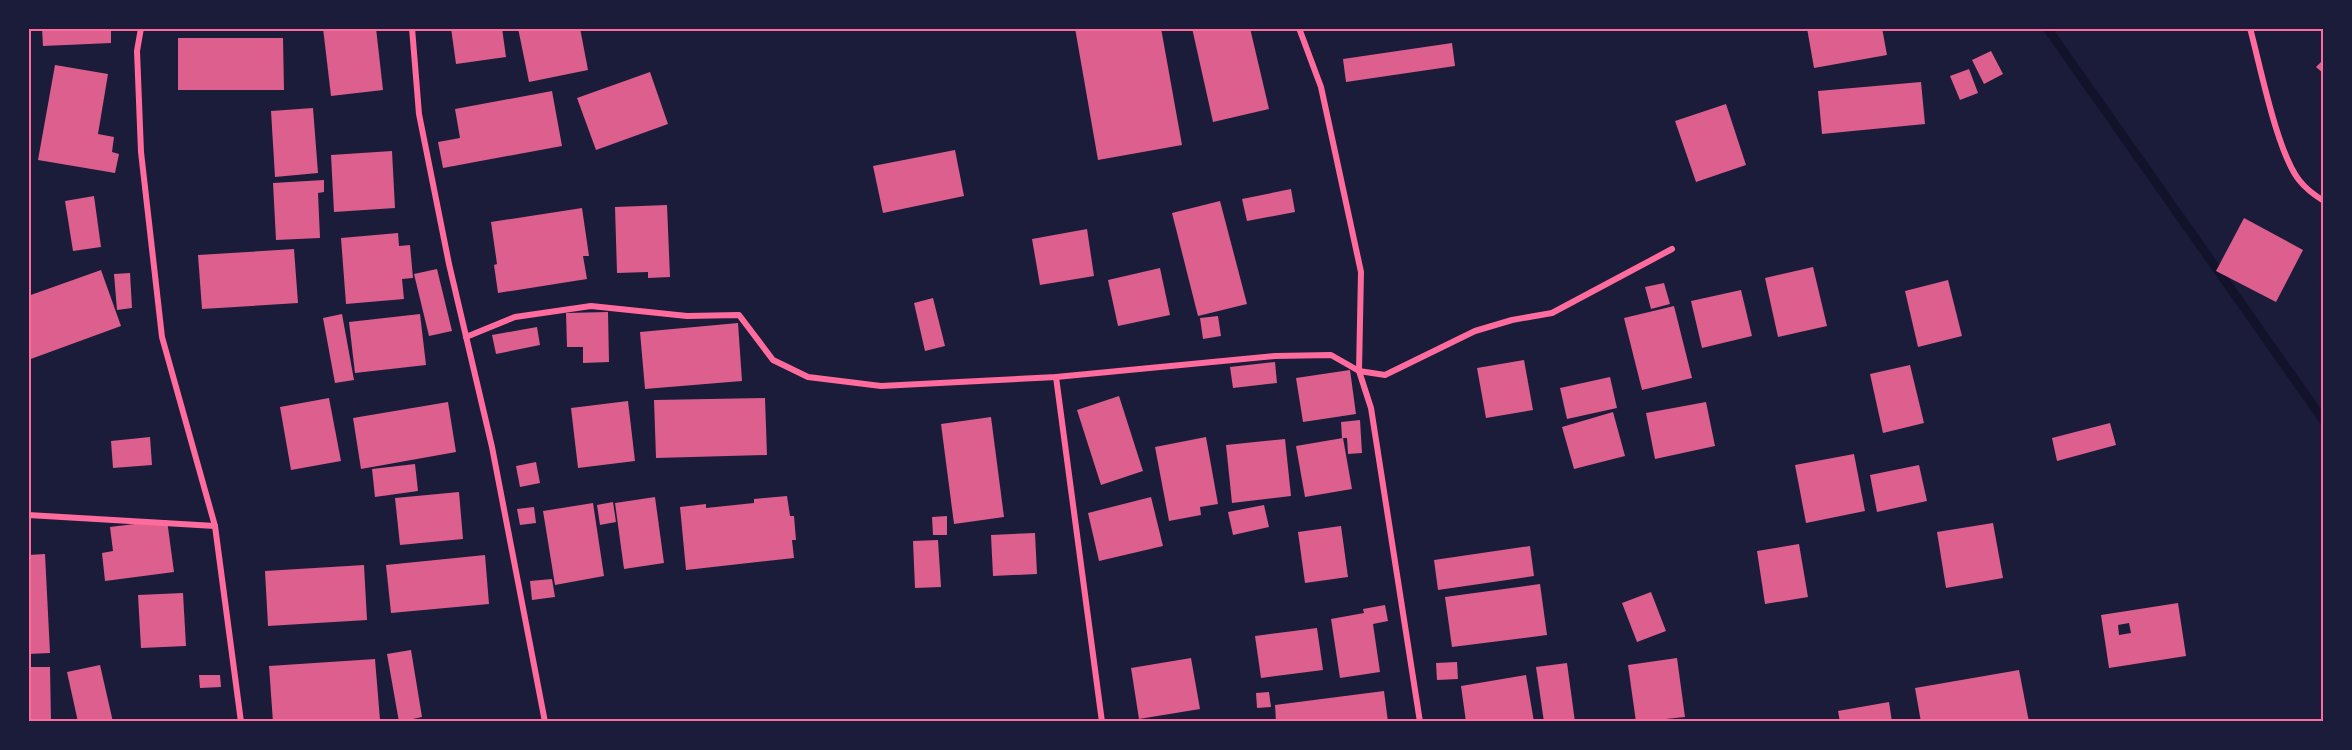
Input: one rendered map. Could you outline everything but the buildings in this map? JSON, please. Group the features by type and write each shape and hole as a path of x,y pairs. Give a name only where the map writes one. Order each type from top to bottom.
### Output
{"street":[{"path":"141,28 137,51 141,152 162,337 215,526 242,722"},
{"path":"412,28 419,114 466,337 492,447 545,722"},
{"path":"1299,28 1321,87 1361,272 1359,371 1371,408 1420,722"},
{"path":"2250,28 2279,136 2297,178 2311,194 2324,201"},
{"path":"466,337 515,317 591,306 687,316 739,315 773,360 808,377 881,386 1056,377 1275,356 1331,355 1359,371 1385,375 1475,331 1512,320 1552,313 1672,249"},
{"path":"1056,377 1102,722"},
{"path":"28,515 215,526"}],"waterway":[{"path":"2047,28 2324,421"}]}
